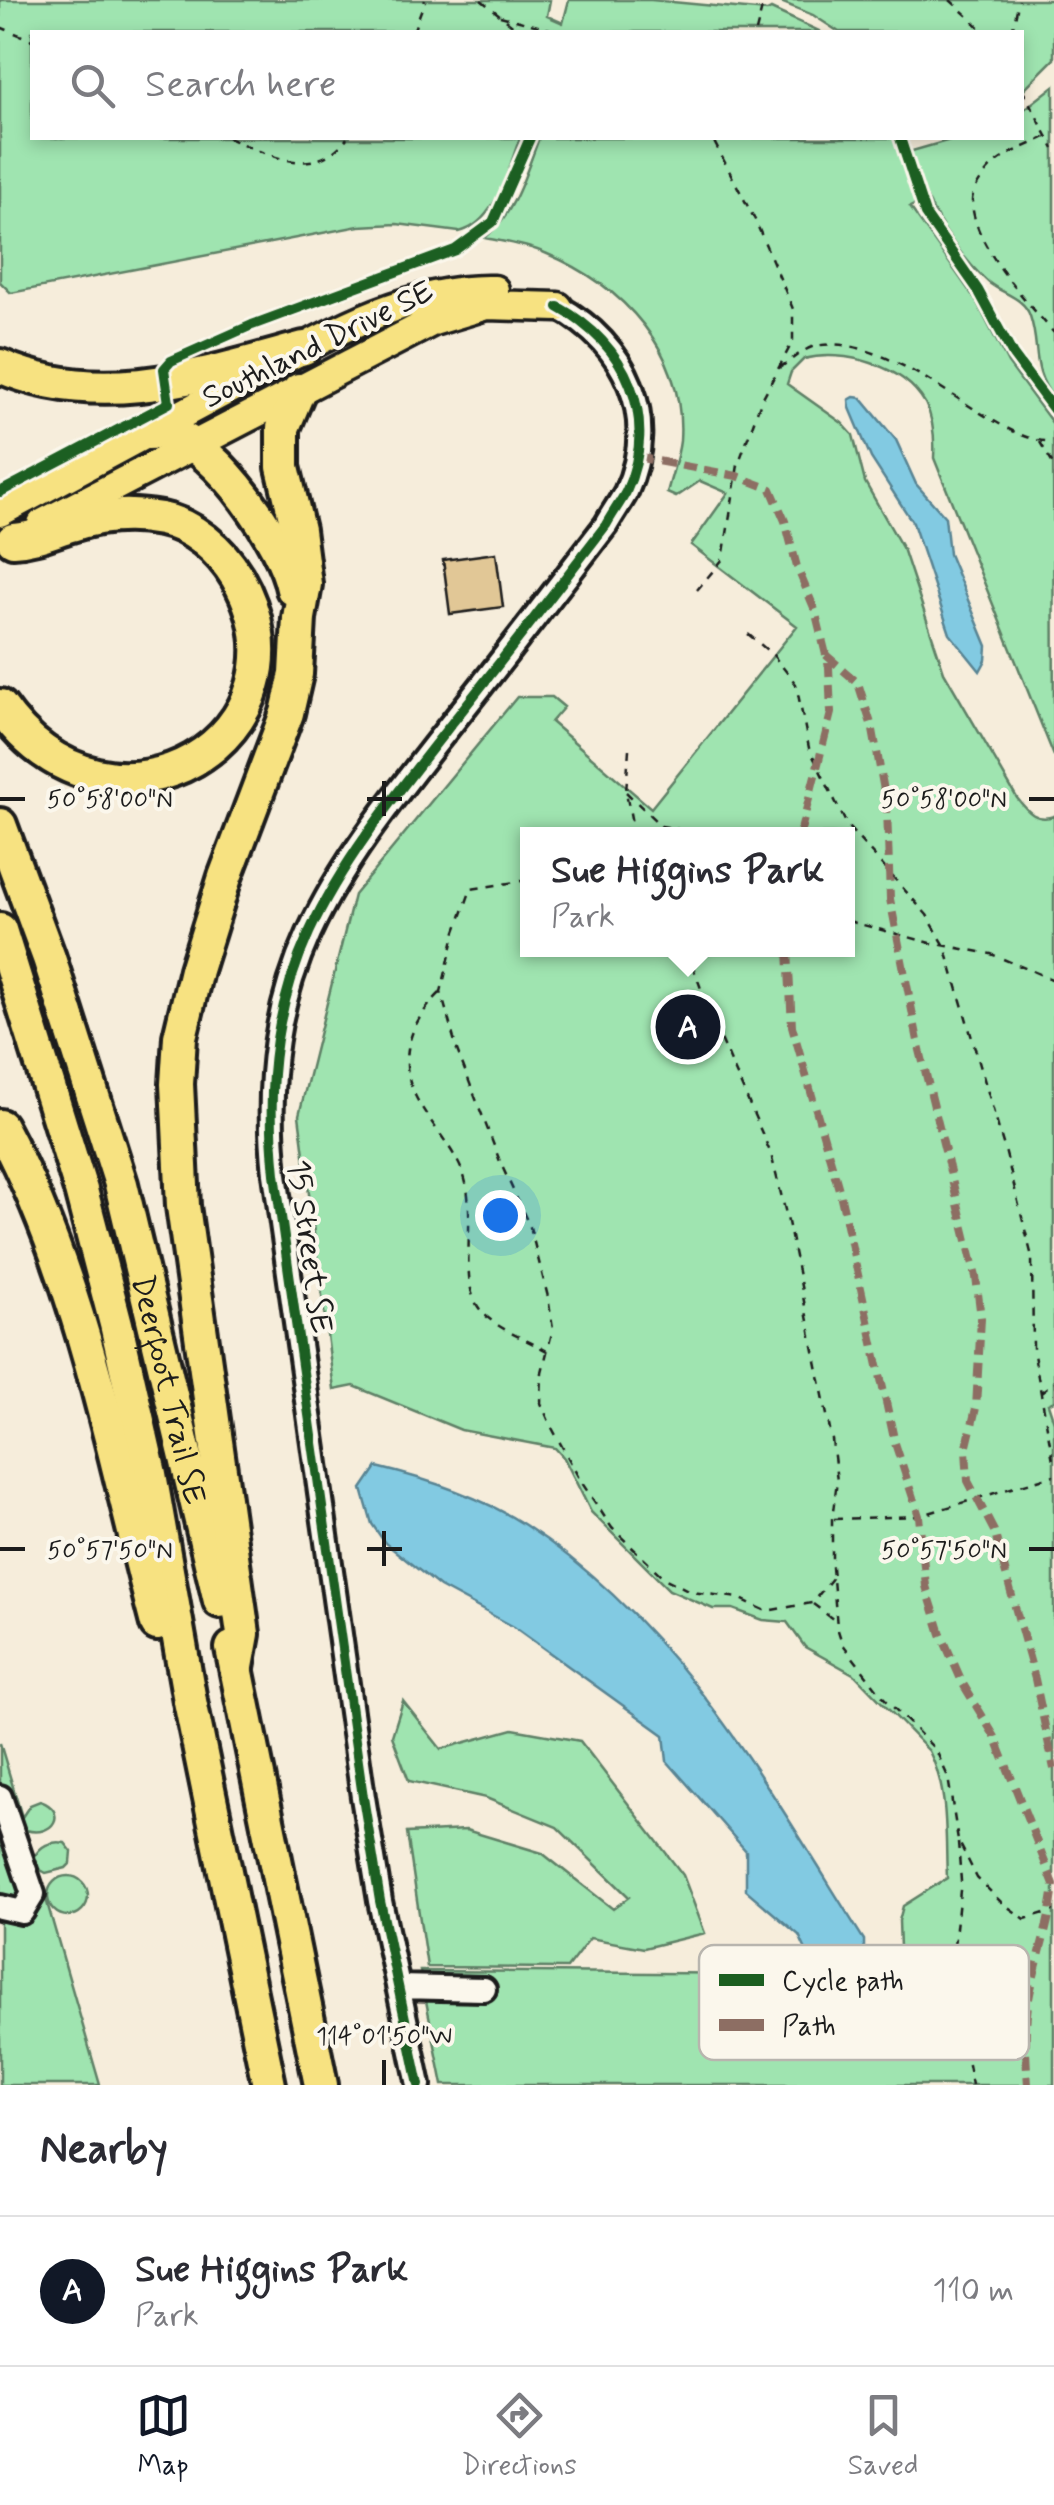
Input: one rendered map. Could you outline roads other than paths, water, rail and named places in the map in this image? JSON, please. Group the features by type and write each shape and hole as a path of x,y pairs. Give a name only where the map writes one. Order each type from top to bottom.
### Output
{"highway":[{"path":"0,366 54,384 124,388 198,376 304,348"},
{"path":"238,1667 243,1634 183,1206 176,1084 180,1038 196,970 224,877 287,713 296,674 305,584 284,467 283,428 299,390"},
{"path":"148,433 174,434 240,490 260,516 291,574 299,618"},
{"path":"0,706 32,742 74,768 100,777 132,780 160,776 214,745 238,717 252,687 258,653 254,621 243,588 228,563 189,530 166,520 132,514 106,516 30,539 4,533"},
{"name":"Deerfoot Trail SE","path":"0,824 49,958 121,1184 191,1488 238,1667 320,2085"},
{"name":"Deerfoot Trail SE","path":"0,930 76,1172 116,1324 150,1474 190,1701 269,2085"},
{"path":"0,1126 52,1238 82,1336 166,1658 190,1701"}],"main road":[{"name":"Southland Drive SE","path":"4,533 148,433 304,348 386,311 436,295 492,290 532,295 558,307"},
{"name":"Southland Drive SE","path":"4,533 432,322 465,309 530,304 558,307"}],"street":[{"name":"15 Street SE","path":"419,2085 363,1797 275,1174 270,1128 276,1044 284,997 335,881 401,788 606,525 626,490 636,457 638,432 638,406 628,376 584,321 558,307"},
{"path":"0,1797 33,1894 22,1912 0,1907"},
{"path":"398,1987 484,1989"}],"water":[{"path":"861,398 896,440 916,484 945,517 949,554 987,646 980,671 950,634 913,523 871,458 850,408 849,400"},
{"path":"377,1467 490,1505 525,1525 580,1566 630,1611 717,1713 792,1825 864,1945 804,1945 799,1935 746,1890 746,1851 667,1761 664,1735 514,1627 440,1587 385,1543 372,1524 362,1489"}],"place":[{"name":"Sue Higgins Park","path":"688,1027"}]}
